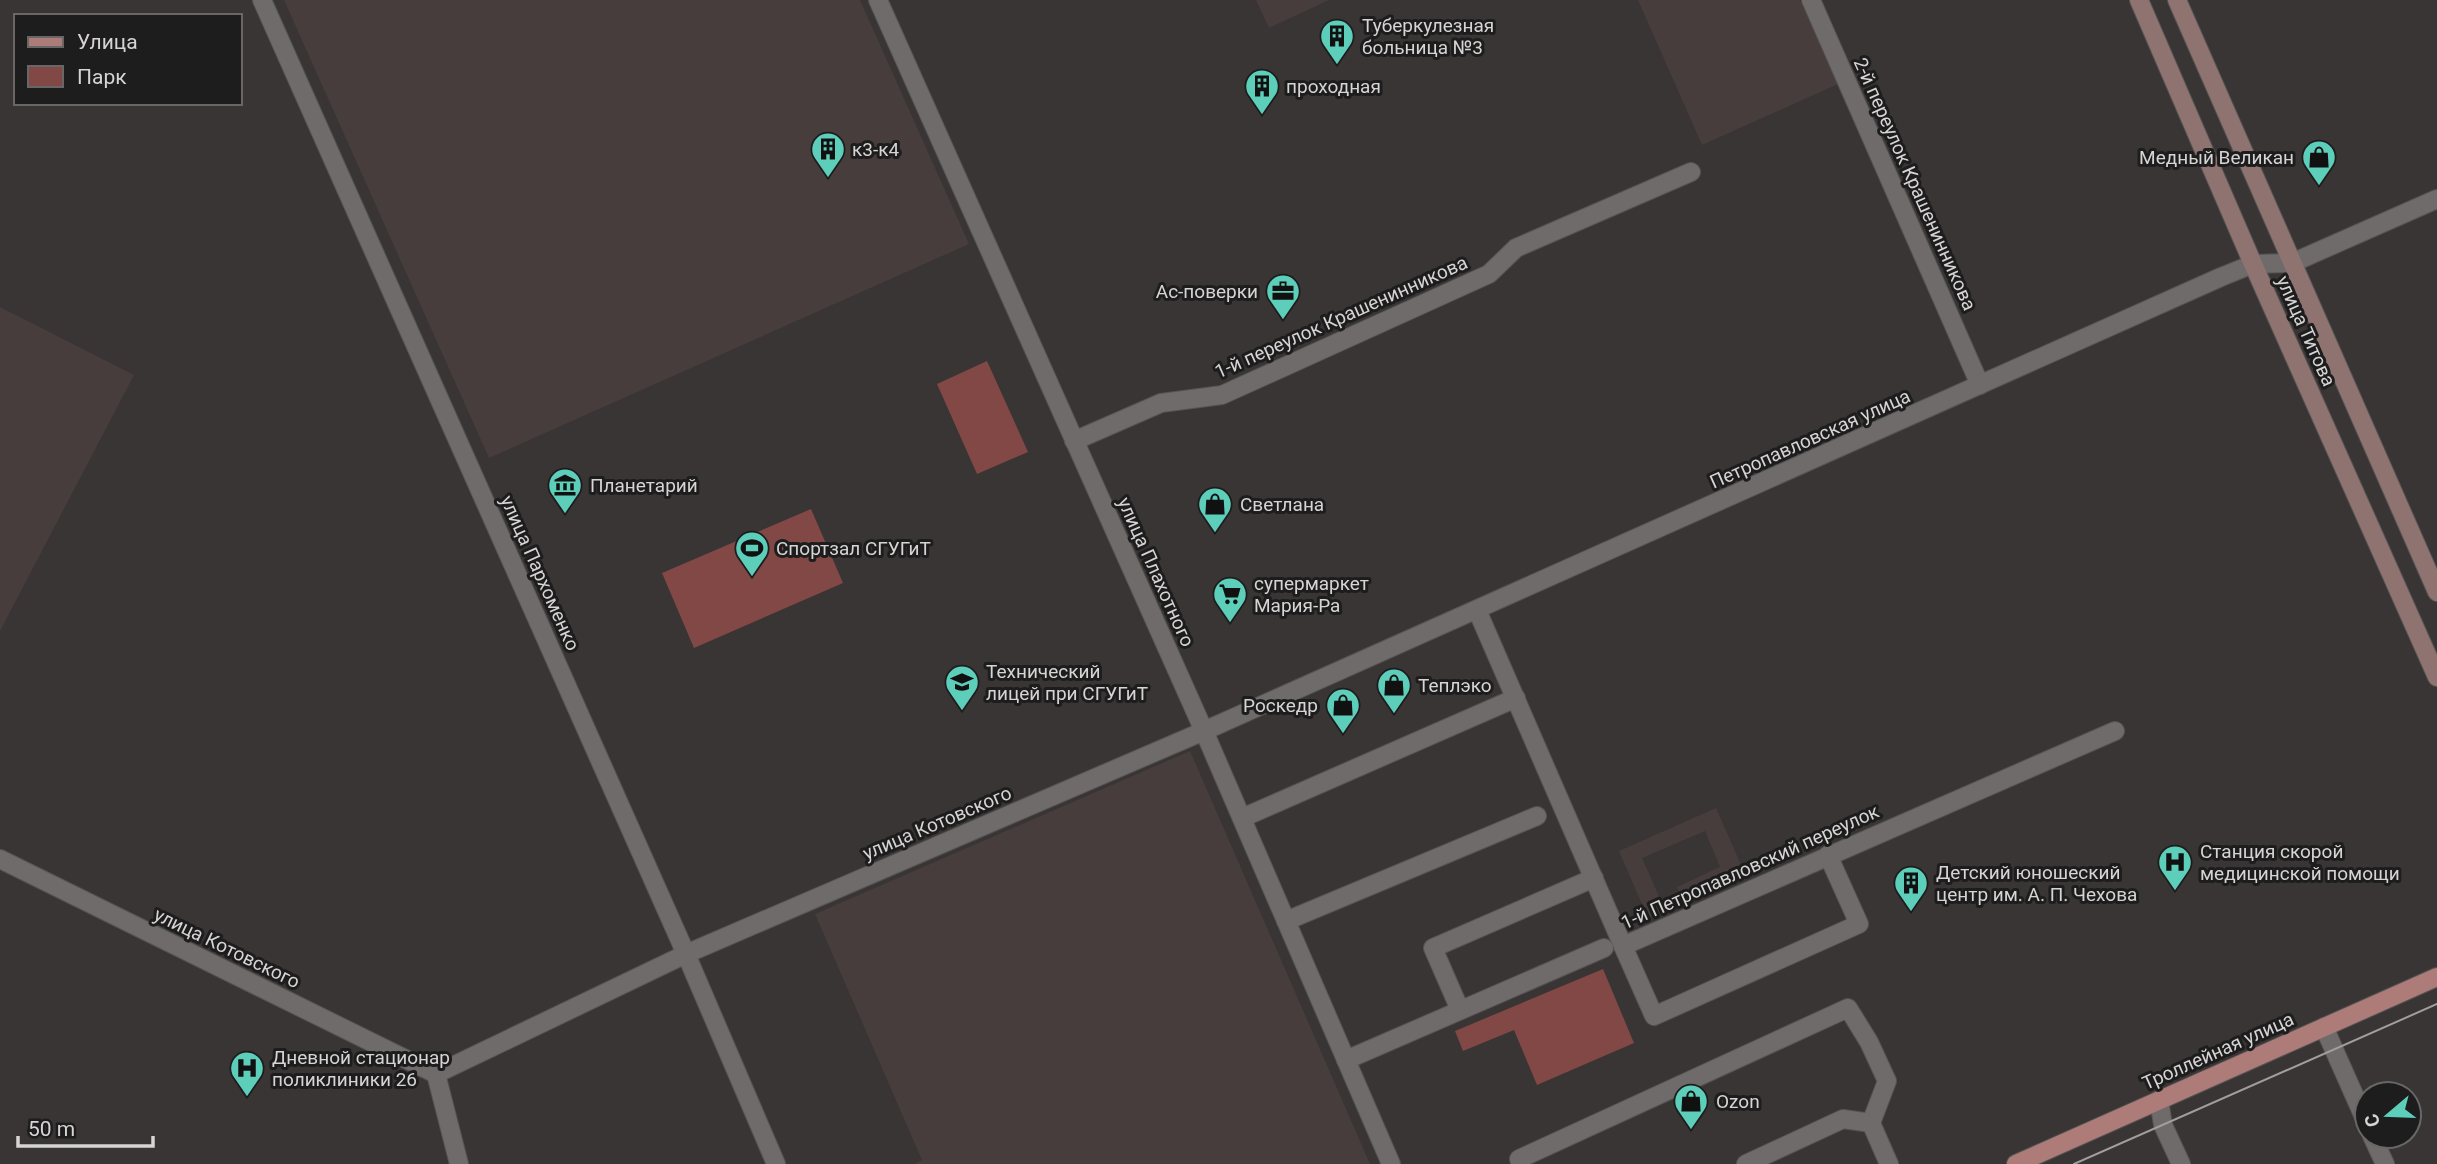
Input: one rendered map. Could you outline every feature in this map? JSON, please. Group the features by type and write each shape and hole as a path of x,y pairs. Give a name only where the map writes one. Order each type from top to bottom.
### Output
{"main road":[{"name":"улица Титова","path":"2139,0 2437,677"},
{"name":"улица Титова","path":"2177,0 2437,592"},
{"name":"Троллейная улица","path":"2016,1164 2437,977"}],"street":[{"name":"улица Пархоменко","path":"262,0 686,954 776,1164"},
{"name":"улица Плахотного","path":"878,0 1204,731 1391,1164"},
{"name":"2-й переулок Крашенинникова","path":"1811,0 1980,385"},
{"name":"1-й переулок Крашенинникова","path":"1074,440 1161,402 1222,395 1489,274 1516,248 1691,172"},
{"name":"Петропавловская улица","path":"1204,731 2253,264 2291,263 2437,199"},
{"name":"1-й Петропавловский переулок","path":"1477,610 1623,946 2115,731"},
{"path":"1241,818 1516,698"},
{"name":"улица Котовского","path":"0,859 436,1074 686,954 1204,731"},
{"path":"1286,921 1537,816"},
{"path":"1623,946 1654,1016 1859,924 1828,855"},
{"path":"1460,1010 1433,948 1594,878"},
{"name":"1-й Петропавловский переулок","path":"1346,1060 1604,948"},
{"path":"1521,1164 1519,1159 1848,1008 1888,1081 1871,1123 1889,1164"},
{"path":"2324,1027 2353,1092"},
{"path":"436,1074 459,1164"},
{"path":"2159,1100 2163,1125 2180,1164"},
{"path":"1746,1164 1843,1119 1871,1123"}],"shaded area":[{"path":"284,0 860,0 969,244 489,458"},
{"path":"1256,0 1329,0 1269,28"},
{"path":"1638,0 1800,0 1838,84 1702,145"},
{"path":"0,307 134,375 0,631"},
{"path":"1190,751 1370,1164 915,1164 922,1160 815,914"},
{"path":"1716,808 1745,874 1683,901 1677,887 1720,867 1705,831 1642,858 1665,910 1648,918 1619,851"}],"green space":[{"path":"987,361 1028,452 977,474 937,384"},
{"name":"Спортзал СГУГиТ","path":"811,509 843,583 694,648 662,573"},
{"path":"1603,969 1634,1043 1537,1085 1514,1030 1463,1051 1455,1031"}],"tram line":[{"path":"2074,1164 2437,1004"}],"place":[{"name":"Туберкулезная больница №3","path":"1337,66"},
{"name":"проходная","path":"1262,116"},
{"name":"к3-к4","path":"828,179"},
{"name":"Медный Великан","path":"2319,187"},
{"name":"Ас-поверки","path":"1283,321"},
{"name":"Планетарий","path":"565,515"},
{"name":"Светлана","path":"1215,534"},
{"name":"Спортзал СГУГиТ","path":"752,578"},
{"name":"супермаркет Мария-Ра","path":"1230,624"},
{"name":"Технический лицей при СГУГиТ","path":"962,712"},
{"name":"Теплэко","path":"1394,715"},
{"name":"Роскедр","path":"1343,735"},
{"name":"Станция скорой медицинской помощи","path":"2175,892"},
{"name":"Детский юношеский центр им. А. П. Чехова","path":"1911,913"},
{"name":"Дневной стационар поликлиники 26","path":"247,1098"},
{"name":"Ozon","path":"1691,1131"}]}
